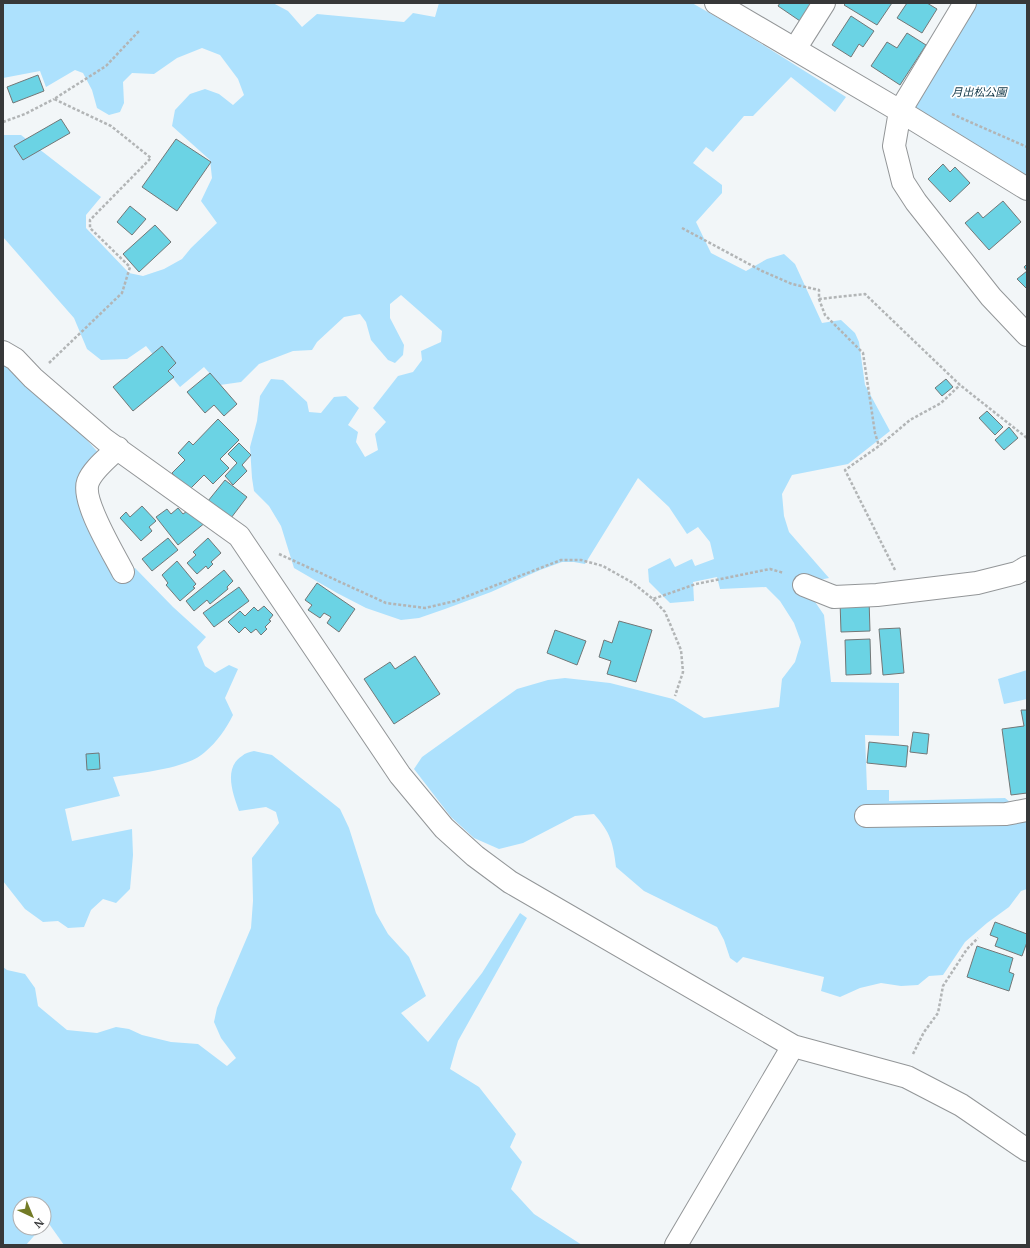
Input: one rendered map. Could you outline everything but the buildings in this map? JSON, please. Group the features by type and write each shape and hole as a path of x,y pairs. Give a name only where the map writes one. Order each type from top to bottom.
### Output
{"street":[{"path":"716,3 900,111 1027,188"},
{"path":"794,49 824,3"},
{"path":"965,3 900,111 894,146 903,182 916,202 991,297 1027,335"},
{"path":"3,352 39,373 105,440 239,536 400,775 444,828 475,856 510,882 793,1046 907,1077 961,1105 1027,1150"},
{"path":"118,448 94,471 88,483 86,492 90,507 123,572"},
{"path":"804,585 834,597 877,595 977,583 1017,573 1027,567"},
{"path":"866,816 1006,814 1027,810"},
{"path":"676,1245 793,1046"}],"path":[{"path":"3,122 25,114 54,99 106,66 139,31"},
{"path":"39,373 122,294 130,267 90,228 90,220 151,158 111,126 54,99"},
{"path":"950,113 1027,147"},
{"path":"682,228 762,272 792,284 819,290 819,299 825,315 863,353 875,433 879,446"},
{"path":"819,299 865,294 960,385 1027,438"},
{"path":"907,592 845,470 879,446 910,420 941,403 960,385"},
{"path":"275,552 386,603 425,608 455,601 561,560 581,560 603,566 633,583 653,599 665,612 681,650 683,672 674,696"},
{"path":"653,599 696,584 770,569 788,574 804,585"},
{"path":"902,1075 924,1032 938,1013 943,986 967,949 978,938"}],"green space":[{"path":"3,3 273,3 288,11 302,27 317,14 404,22 413,13 435,17 439,3 692,3 736,28 846,97 835,112 791,77 753,116 744,116 713,152 706,147 693,163 722,185 722,193 696,222 711,253 746,271 767,259 784,254 795,264 822,323 841,320 855,333 859,342 865,385 890,431 848,464 792,475 782,494 784,516 789,532 829,578 809,582 809,593 824,615 831,682 899,683 899,736 865,735 867,790 889,790 889,801 1005,798 1027,814 1027,889 1021,891 1009,907 965,942 943,975 929,976 918,985 901,986 881,983 860,988 840,997 821,991 824,977 743,957 737,963 730,958 724,940 717,927 644,891 616,867 614,851 608,833 594,814 575,816 523,843 499,849 474,838 451,817 414,769 422,757 517,689 548,680 565,678 610,683 673,699 704,718 779,707 782,679 795,662 801,642 794,623 780,601 766,587 720,589 717,577 693,582 694,601 670,603 649,582 648,569 670,558 675,567 692,559 695,566 714,559 710,542 698,527 687,534 669,507 638,478 585,564 562,562 491,592 419,618 401,620 366,608 294,568 281,526 269,506 254,491 250,447 257,421 260,396 271,379 283,380 307,402 309,412 321,413 334,397 346,396 359,408 348,425 358,432 356,442 365,457 378,450 375,434 386,422 373,408 398,376 413,372 422,360 421,351 441,342 442,331 401,295 390,304 390,318 404,345 403,355 395,363 388,360 371,340 366,322 360,314 344,317 317,342 312,350 293,351 259,364 241,382 220,385 204,367 180,387 146,346 127,359 101,360 87,349 74,318 3,237 3,135 21,135 101,197 86,215 86,228 129,273 143,276 164,269 182,259 191,248 217,223 201,201 212,178 210,160 172,126 175,110 190,94 205,89 219,94 233,105 244,95 238,79 220,55 202,48 177,58 154,74 132,73 123,82 124,103 120,112 109,115 97,108 92,90 83,73 75,70 46,87 40,71 3,78"},
{"name":"月出松公園","path":"974,3 1027,3 1027,179 912,107"},
{"path":"3,356 79,431 103,458 88,473 117,575 135,568 173,607 206,637 197,647 205,666 215,673 229,665 238,669 225,698 233,715 221,735 205,752 187,763 148,772 113,777 120,796 65,809 72,841 132,829 133,855 130,889 116,903 103,899 91,910 84,927 68,928 58,921 43,922 25,909 3,881"},
{"path":"1027,670 1027,699 1004,704 998,679"},
{"path":"254,751 272,755 340,809 349,828 376,913 388,934 409,957 426,996 401,1013 428,1042 482,973 520,913 527,918 458,1041 450,1069 479,1087 516,1134 510,1147 522,1162 511,1189 534,1214 582,1245 64,1245 52,1228 52,1196 12,1196 12,1236 34,1236 26,1245 3,1245 3,967 7,970 25,974 35,988 38,1006 67,1030 97,1033 116,1027 129,1029 142,1035 171,1042 198,1044 227,1066 236,1058 221,1038 214,1022 217,1008 251,928 253,901 252,858 279,823 276,812 266,807 239,811 232,789 231,774 236,761"}]}
